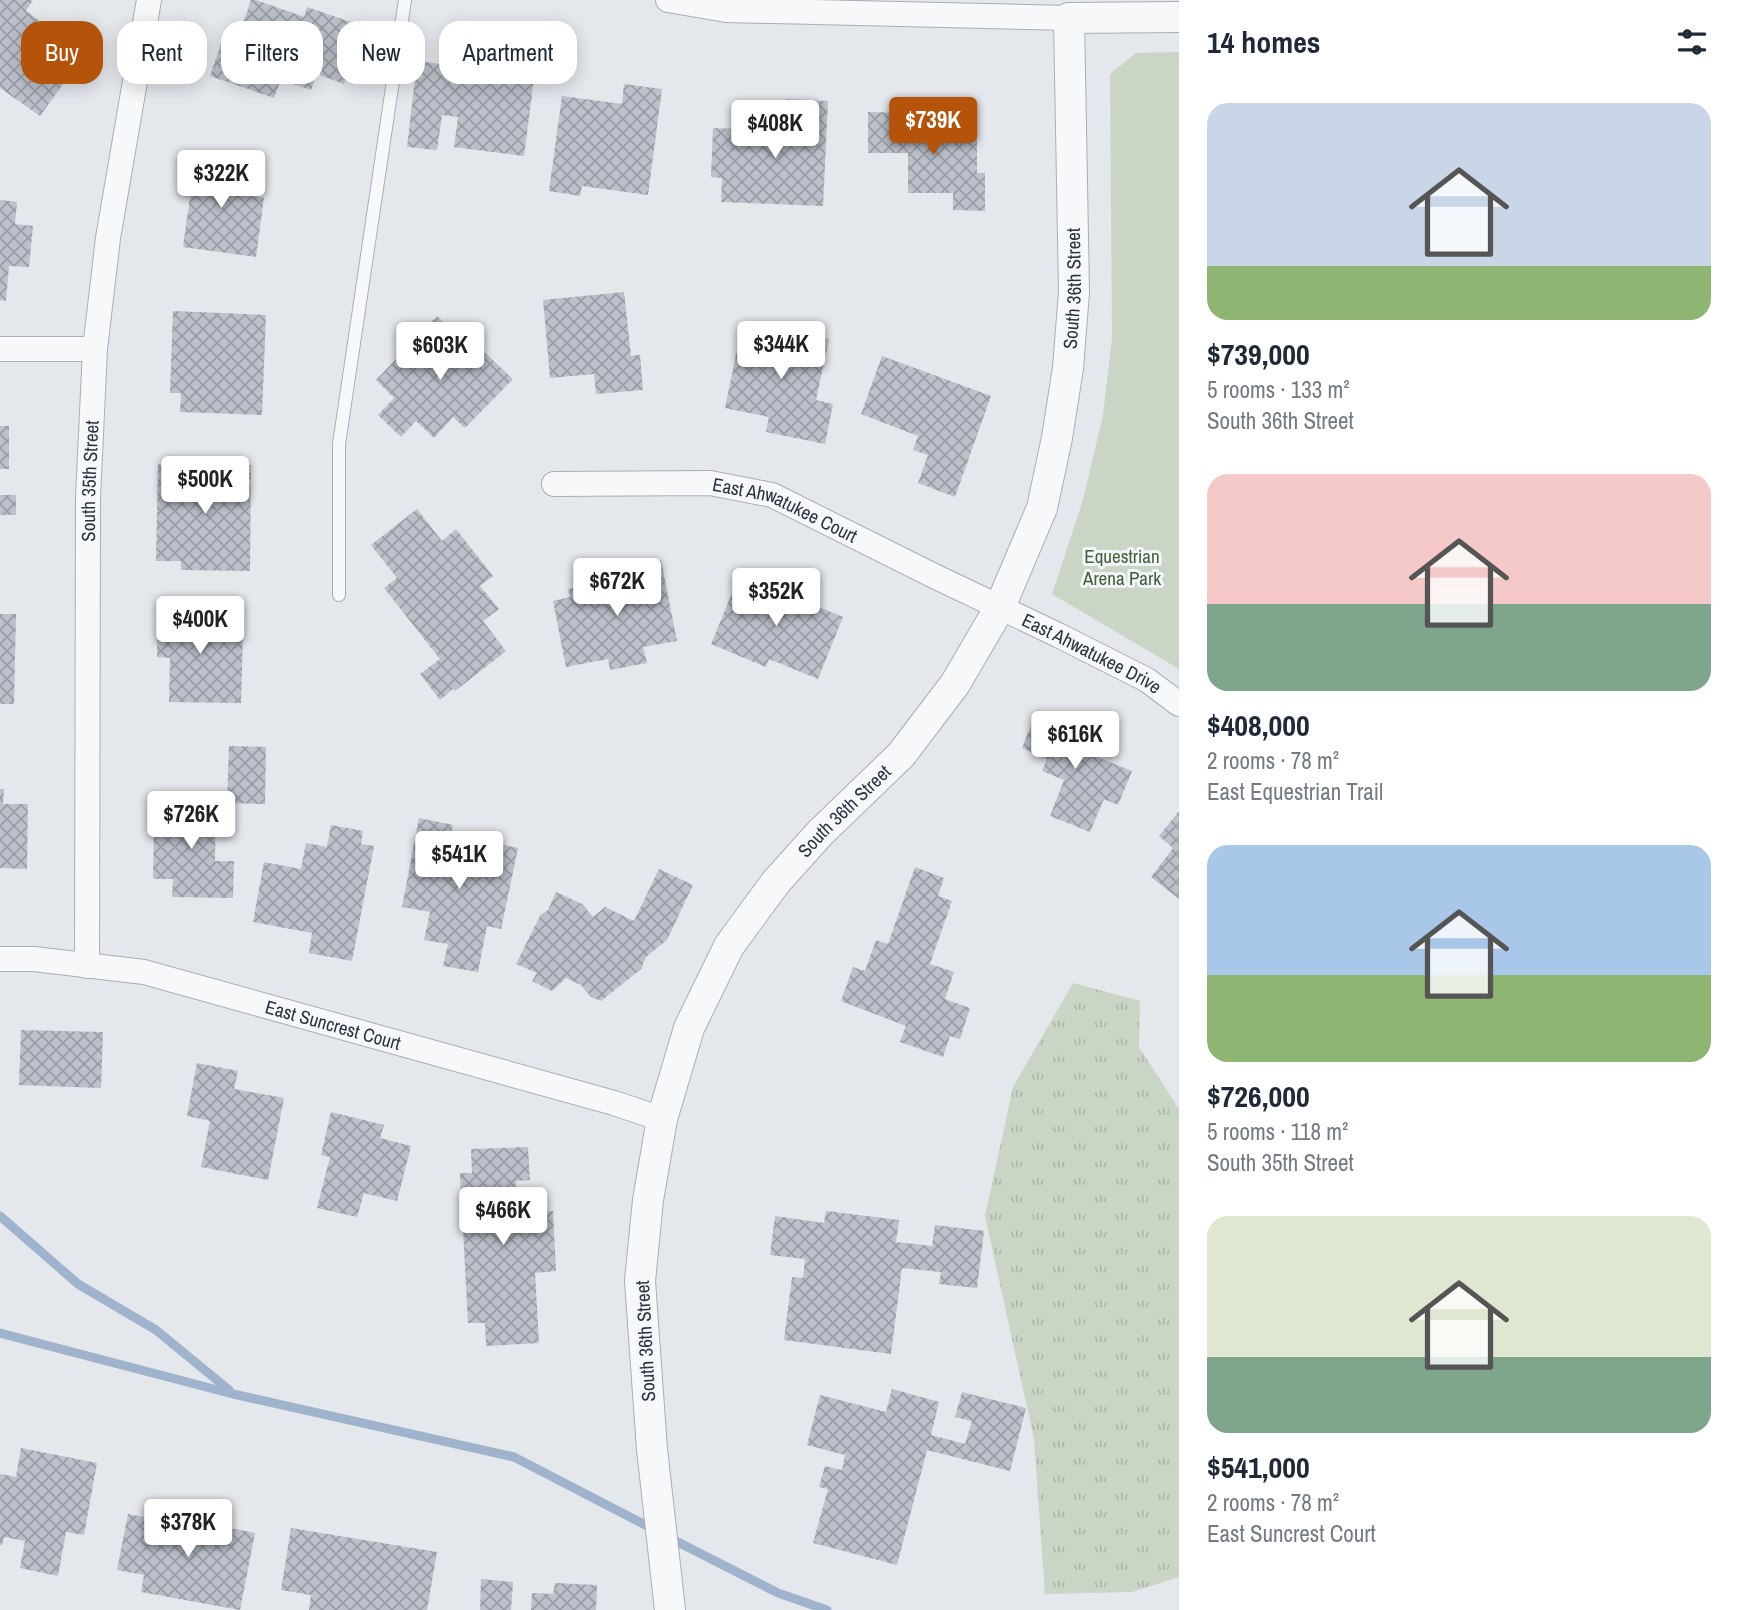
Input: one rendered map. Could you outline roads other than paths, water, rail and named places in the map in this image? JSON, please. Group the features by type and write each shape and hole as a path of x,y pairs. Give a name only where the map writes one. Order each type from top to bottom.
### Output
{"street":[{"name":"South 35th Street","path":"87,966 88,496 95,349 108,238 149,0"},
{"path":"668,0 726,10 1069,18 1163,14"},
{"name":"South 36th Street","path":"669,1606 652,1449 640,1281 648,1200 662,1119 689,1028 729,946 776,881 820,833 901,755 955,684 1000,607 1042,508 1068,368 1073,292 1069,18"},
{"path":"0,349 95,349"},
{"name":"East Ahwatukee Court","path":"554,484 710,483 772,495 1000,607"},
{"name":"East Ahwatukee Drive","path":"1000,607 1147,680 1179,704"},
{"name":"East Suncrest Court","path":"0,959 34,959 144,972 614,1103 662,1119"}],"lane":[{"path":"339,595 339,444 405,0"}],"waterway":[{"path":"0,1216 78,1284 156,1330 229,1390"},
{"path":"0,1333 233,1394 514,1457 655,1530"},
{"path":"668,1537 778,1593 827,1610"}],"park label":[{"name":"Equestrian Arena Park","path":"1122,567"}]}
